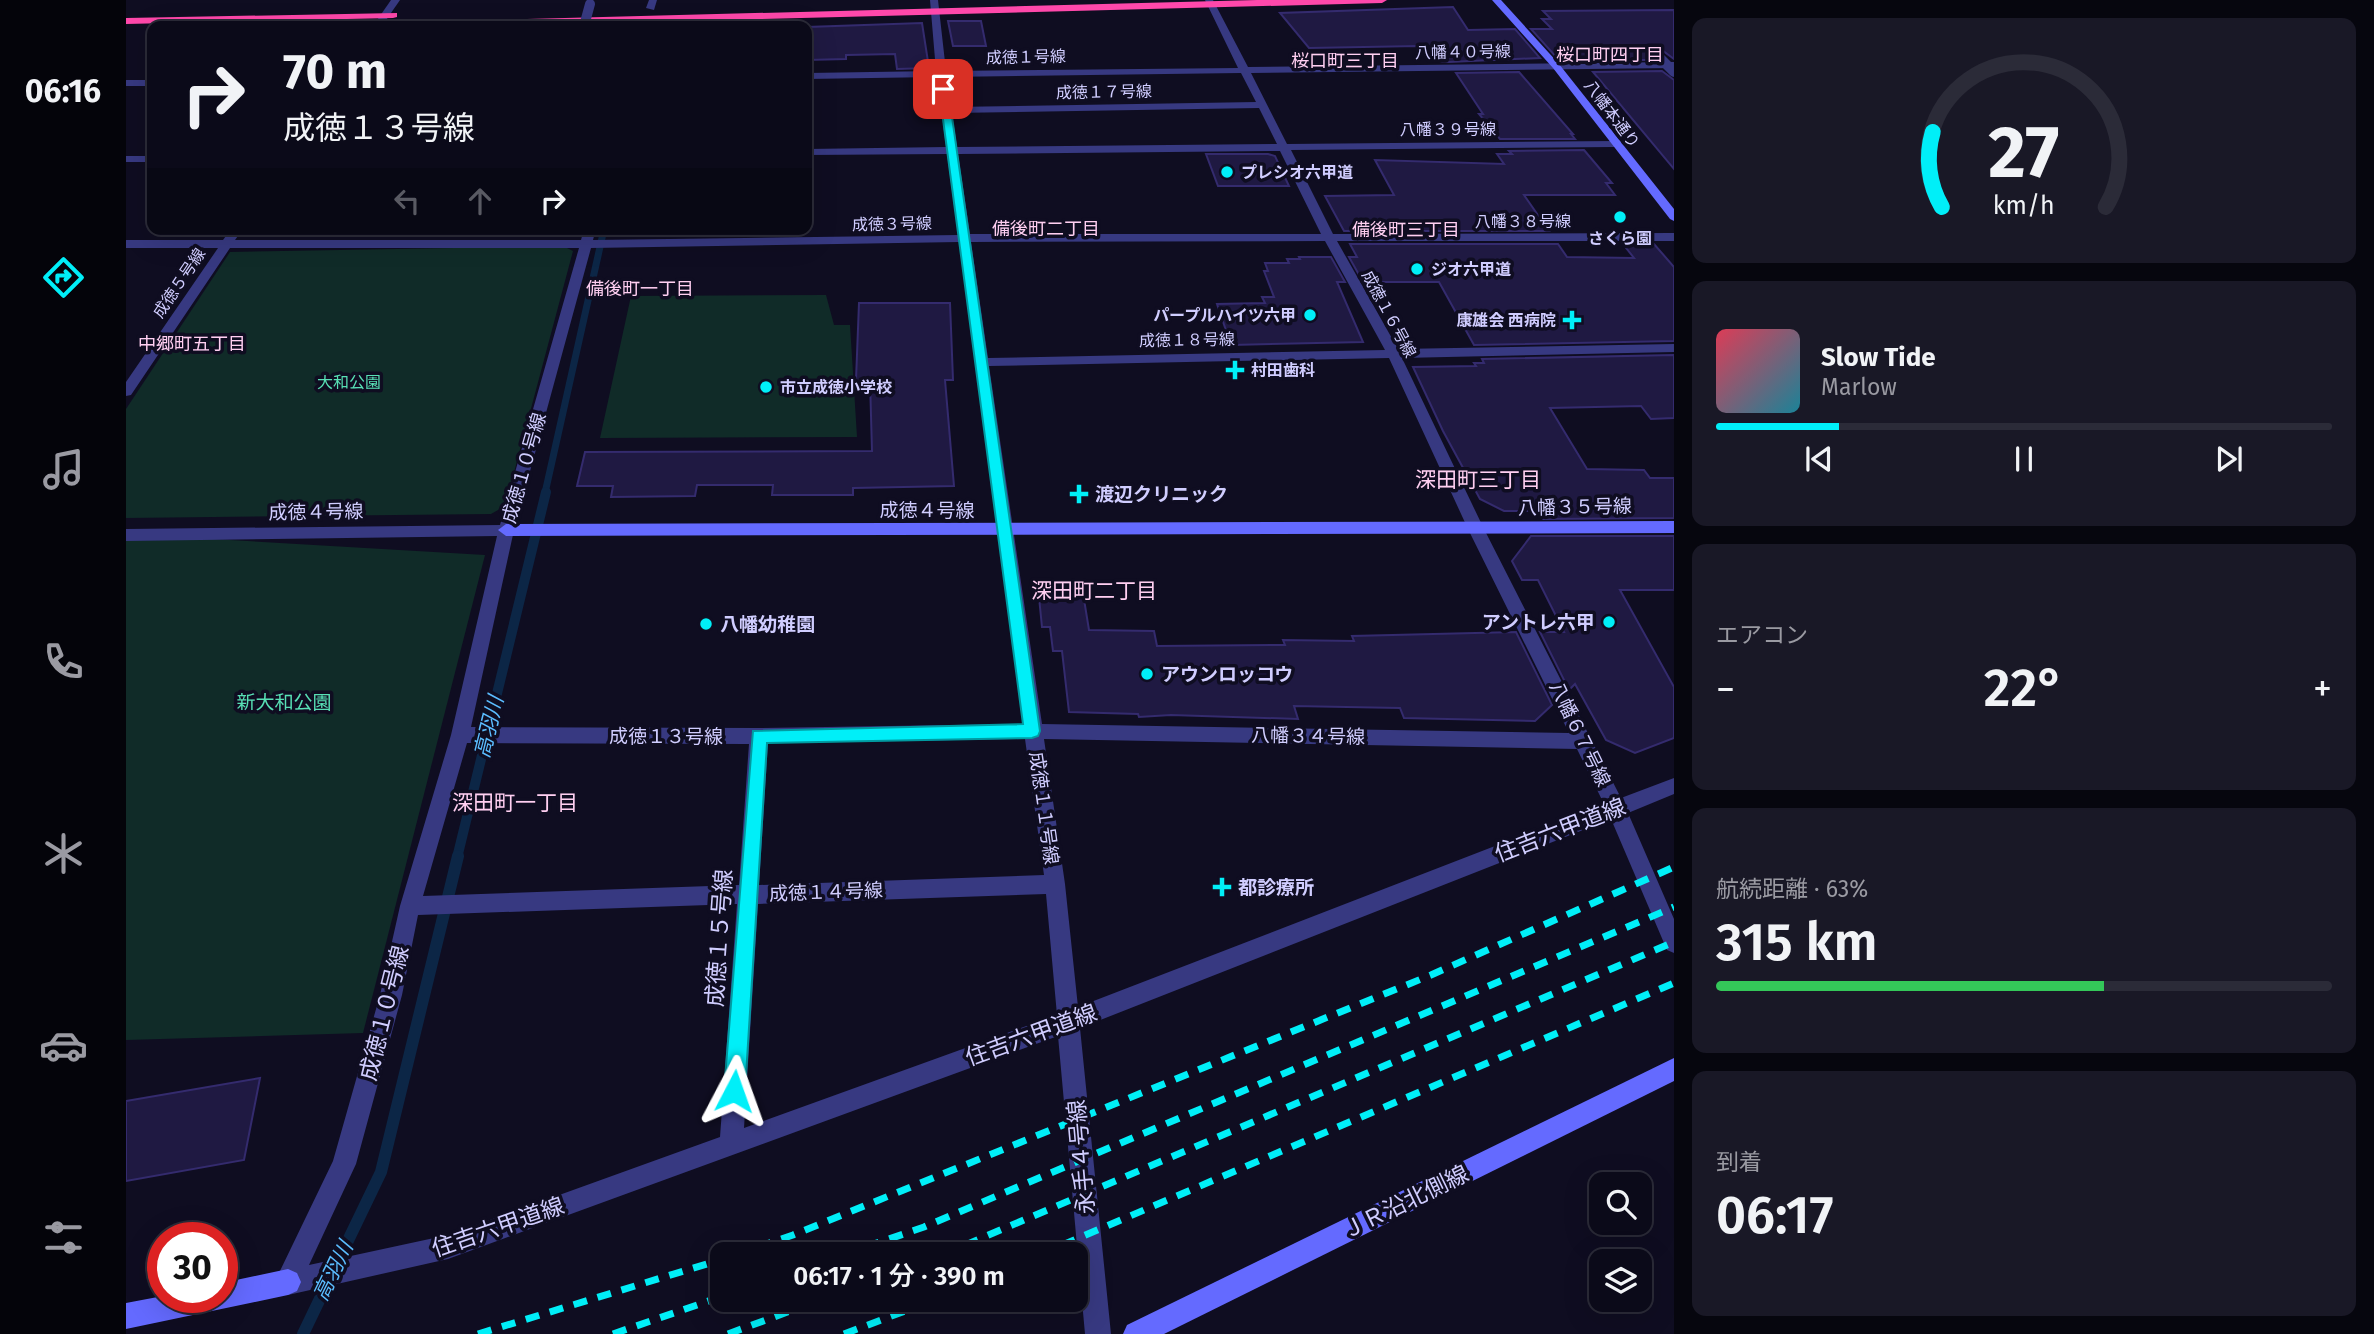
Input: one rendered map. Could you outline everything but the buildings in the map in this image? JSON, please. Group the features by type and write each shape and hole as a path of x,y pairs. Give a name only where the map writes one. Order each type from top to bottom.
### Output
{"highway":[{"path":"935,4 978,0"},
{"path":"481,21 935,4 1382,0"},
{"path":"126,21 648,13"},
{"path":"126,32 147,32"}],"street":[{"path":"380,21 396,0"},
{"name":"八幡本通り","path":"1496,0 1556,66 1674,218"},
{"name":"成徳１６号線","path":"1210,2 1329,237 1393,353 1476,529"},
{"path":"585,21 590,4"},
{"name":"成徳１１号線","path":"935,4 941,74 1055,884 1068,1022"},
{"path":"1658,56 1674,72"},
{"name":"八幡４０号線","path":"1245,71 1674,65"},
{"name":"成徳１号線","path":"812,76 1245,71"},
{"path":"126,83 147,83"},
{"name":"成徳１７号線","path":"947,110 1263,105"},
{"name":"八幡３９号線","path":"812,152 1283,145 1614,144"},
{"path":"126,159 147,159"},
{"name":"成徳５号線","path":"126,392 233,235"},
{"name":"成徳１０号線","path":"288,1282 344,1164 462,736 590,235"},
{"name":"八幡３８号線","path":"1329,237 1674,237"},
{"name":"成徳３号線","path":"589,244 965,238 1329,237"},
{"path":"126,244 589,244"},
{"name":"成徳１８号線","path":"981,362 1674,348"},
{"path":"126,366 144,366"},
{"name":"八幡３５号線","path":"1476,529 1674,527"},
{"name":"成徳４号線","path":"126,535 546,530 1476,529"},
{"name":"八幡６７号線","path":"1476,529 1584,741 1674,943"},
{"name":"八幡３４号線","path":"1032,731 1584,741"},
{"name":"成徳１３号線","path":"462,736 759,736 1032,731"},
{"name":"成徳１５号線","path":"731,1144 759,736"},
{"name":"住吉六甲道線","path":"288,1282 448,1247 1068,1022 1674,786"},
{"name":"成徳１４号線","path":"417,906 1055,884"},
{"name":"永手４号線","path":"1068,1022 1098,1334"},
{"name":"ＪＲ沿北側線","path":"1136,1334 1674,1069"},
{"path":"238,1292 288,1282"},
{"path":"126,1316 147,1312"}],"green space":[{"name":"大和公園","path":"563,246 573,251 505,506 491,514 126,518 126,409 230,252"},
{"path":"826,295 834,325 850,325 857,437 600,438 631,296"},
{"name":"新大和公園","path":"126,534 485,555 363,1033 126,1040"}],"waterway":[{"name":"高羽川","path":"545,493 603,235"},
{"name":"高羽川","path":"457,858 546,492"},
{"name":"高羽川","path":"303,1334 381,1172 458,856"}],"railway":[{"path":"772,1242 1431,975 1674,867"},
{"path":"880,1242 924,1227 1674,907"},
{"path":"972,1242 1674,942"},
{"path":"1069,1242 1674,983"},
{"path":"478,1334 710,1263"},
{"path":"613,1334 710,1300"},
{"path":"728,1334 788,1312"},
{"path":"844,1334 902,1312"}],"place":[{"name":"プレシオ六甲道","path":"1227,172"},
{"name":"さくら園","path":"1620,217"},
{"name":"ジオ六甲道","path":"1417,269"},
{"name":"パープルハイツ六甲","path":"1310,315"},
{"name":"康雄会 西病院","path":"1572,320"},
{"name":"村田歯科","path":"1235,370"},
{"name":"市立成徳小学校","path":"766,387"},
{"name":"渡辺クリニック","path":"1079,494"},
{"name":"アントレ六甲","path":"1609,622"},
{"name":"八幡幼稚園","path":"706,624"},
{"name":"アウンロッコウ","path":"1147,674"},
{"name":"都診療所","path":"1222,887"}],"district":[{"name":"桜口町四丁目","path":"1610,55"},
{"name":"桜口町三丁目","path":"1345,61"},
{"name":"備後町二丁目","path":"1046,229"},
{"name":"備後町三丁目","path":"1406,230"},
{"name":"備後町一丁目","path":"640,289"},
{"name":"中郷町五丁目","path":"192,344"},
{"name":"深田町三丁目","path":"1478,480"},
{"name":"深田町二丁目","path":"1094,591"},
{"name":"深田町一丁目","path":"515,803"}],"route":[{"path":"734,1091 759,736 1032,731 943,89"}]}
